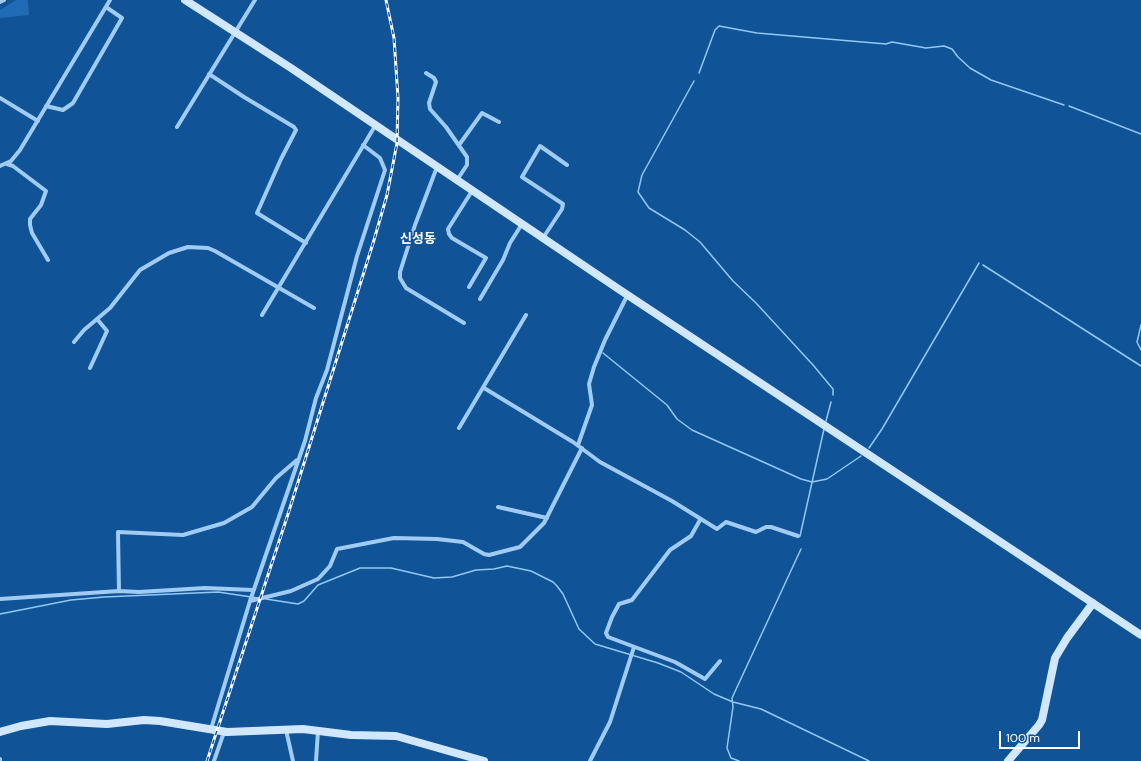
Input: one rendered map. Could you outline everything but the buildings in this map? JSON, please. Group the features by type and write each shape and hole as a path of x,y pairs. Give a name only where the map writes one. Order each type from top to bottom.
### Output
{"main road":[{"path":"185,0 235,31 472,191 1141,635"},
{"path":"1008,761 1039,726 1055,658 1067,638 1093,604"},
{"path":"0,732 34,724 57,721 107,724 144,720 227,732 286,730 318,731 351,735 396,736 481,761"}],"street":[{"path":"0,2 4,0"},
{"path":"0,166 7,164 20,150 110,0"},
{"path":"177,127 255,0"},
{"path":"46,106 63,110 73,103 122,18 106,7"},
{"path":"426,73 434,78 436,82 429,103 430,109 459,145 468,161 457,180"},
{"path":"209,74 294,127 296,130 257,213 306,243"},
{"path":"0,98 38,121"},
{"path":"459,145 482,113 499,122"},
{"path":"262,315 375,126"},
{"path":"211,729 253,590 298,460 316,398 327,370 357,256 385,170 380,158 363,145"},
{"path":"543,238 562,209 563,204 522,177 540,146 567,165"},
{"path":"7,164 13,166 46,191 41,205 30,219 30,225 32,234 48,260"},
{"path":"438,167 415,225 400,272 400,278 406,288 464,323"},
{"path":"469,287 486,258 452,238 448,229 472,191"},
{"path":"480,299 522,224"},
{"path":"74,342 116,301 140,270 158,258 180,248 208,248 314,308"},
{"path":"250,600 291,591 318,579 330,566 336,549 394,538 437,539 463,542 484,554 489,555 520,547 544,523 547,518 580,446 592,405 589,384 594,367 605,340 628,294"},
{"path":"459,428 526,315"},
{"path":"90,368 107,331 97,319"},
{"path":"484,388 580,446 600,462 672,501 717,530 726,522 756,532 766,527 771,527 798,536"},
{"path":"119,591 118,532 183,535 224,523 252,507 276,478 298,460"},
{"path":"498,507 547,518"},
{"path":"700,520 690,536 670,550 632,600 622,602 616,609 607,627 606,635 675,662 705,679 720,661"},
{"path":"0,600 119,591 139,592 205,588 253,590"},
{"path":"590,761 610,722 634,647"},
{"path":"286,730 293,761"},
{"path":"316,761 318,731"},
{"path":"214,761 223,735 227,732"}],"shaded area":[{"path":"16,0 28,0 29,15 0,18 0,10"}],"waterway":[{"path":"699,73 715,30 719,26 757,33 886,44 892,42 926,48 944,46 952,49 970,68 991,80 1064,105"},
{"path":"694,81 642,175 638,192 649,208 685,230 700,242 733,281 756,303 813,365 833,389 833,395"},
{"path":"1069,106 1141,134"},
{"path":"869,448 882,429 979,263"},
{"path":"983,265 1141,366"},
{"path":"1141,325 1137,342 1141,350"},
{"path":"603,353 667,405 677,419 692,430 801,479 812,482 827,479 861,456"},
{"path":"826,421 831,402"},
{"path":"800,536 824,429"},
{"path":"739,761 731,758 727,748 733,707 732,698 801,549"},
{"path":"266,599 298,604 304,601 318,585 360,568 391,568 434,578 452,577 476,570 494,569 507,566 531,571 553,582 557,586 563,594 579,629 595,644 658,663 681,672 714,694 733,702 761,709 869,761"},
{"path":"0,614 71,600 104,597 218,592 258,598"}],"railway":[{"path":"207,761 289,511 387,195 397,143 398,98 394,38 386,0"}],"district":[{"name":"신성동","path":"418,240"}]}
